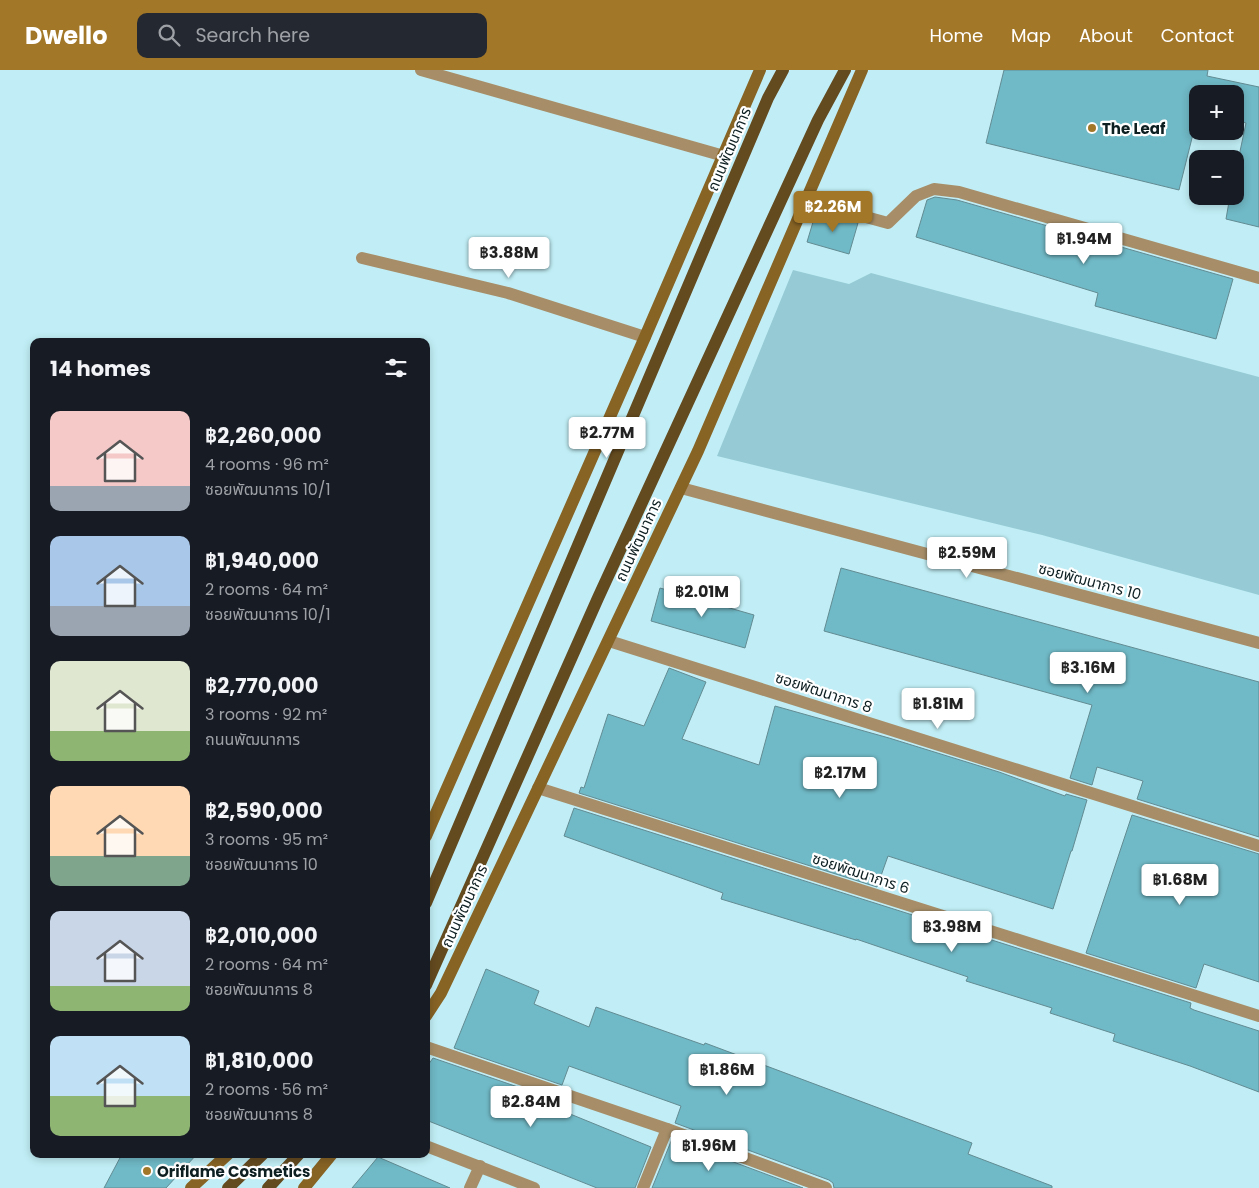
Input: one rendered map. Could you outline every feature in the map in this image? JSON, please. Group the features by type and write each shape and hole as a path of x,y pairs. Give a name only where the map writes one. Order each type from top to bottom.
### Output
{"main road":[{"name":"ถนนพัฒนาการ","path":"430,827 760,70"},
{"name":"ถนนพัฒนาการ","path":"430,894 768,98 783,70"},
{"name":"ถนนพัฒนาการ","path":"430,976 598,598 814,129 845,70"},
{"name":"ถนนพัฒนาการ","path":"430,1010 441,993 681,488 807,201 862,70"},
{"path":"191,1188 224,1158"},
{"path":"228,1188 259,1158"},
{"path":"268,1188 295,1158"},
{"path":"304,1188 329,1158"}],"street":[{"path":"421,70 724,156"},
{"path":"807,201 888,223 916,196 934,189 959,192 1259,278"},
{"path":"362,258 508,293 645,337"},
{"name":"ซอยพัฒนาการ 10","path":"681,488 1259,643"},
{"name":"ซอยพัฒนาการ 8","path":"608,641 1259,846"},
{"name":"ซอยพัฒนาการ 6","path":"538,788 1259,1016"},
{"path":"430,1048 667,1129 826,1188"},
{"path":"643,1188 667,1129"},
{"path":"430,1147 534,1188"},
{"path":"470,1188 480,1166"}],"shaded area":[{"path":"793,270 849,284 871,273 1259,377 1259,595 1042,535 717,456"}],"building":[{"name":"The Leaf","path":"1004,70 1208,70 1207,76 1259,87 1259,227 1226,219 1228,205 1244,205 1244,150 1240,150 1244,140 1246,123 1244,122 1244,85 1189,85 1189,140 1192,140 1179,190 986,143"},
{"path":"935,197 957,200 1233,279 1216,339 1095,306 1098,293 916,237 927,200"},
{"path":"816,212 858,223 849,254 807,242"},
{"path":"841,568 1259,682 1259,837 1137,799 1143,781 1097,767 1092,785 1070,778 1092,705 824,631"},
{"path":"660,588 754,615 745,648 651,621"},
{"path":"669,668 706,682 682,739 759,765 775,706 889,738 999,772 1065,796 1066,794 1087,800 1053,909 888,856 877,887 579,793 581,787 584,788 608,714 644,726"},
{"path":"574,808 1191,1003 1190,1008 1194,1010 1259,1031 1259,1092 1190,1066 1113,1041 1115,1034 1050,1013 1052,1008 966,981 968,977 856,939 721,899 723,893 564,836"},
{"path":"1132,815 1259,854 1259,982 1204,964 1196,988 1086,953"},
{"path":"486,969 539,991 534,1004 589,1027 596,1007 704,1045 705,1043 972,1143 968,1154 1052,1186 1052,1188 834,1188 833,1183 829,1180 675,1123 681,1106 569,1066 562,1085 454,1048"},
{"path":"433,1058 556,1100 553,1107 651,1147 635,1188 597,1188 430,1122 430,1062"},
{"path":"672,1139 803,1188 652,1188"},
{"name":"Oriflame Cosmetics","path":"120,1158 193,1158 166,1188 104,1188"},
{"path":"377,1158 380,1158 450,1188 352,1188"}],"place":[{"name":"The Leaf","path":"1092,128"},
{"name":"Oriflame Cosmetics","path":"147,1171"}]}
